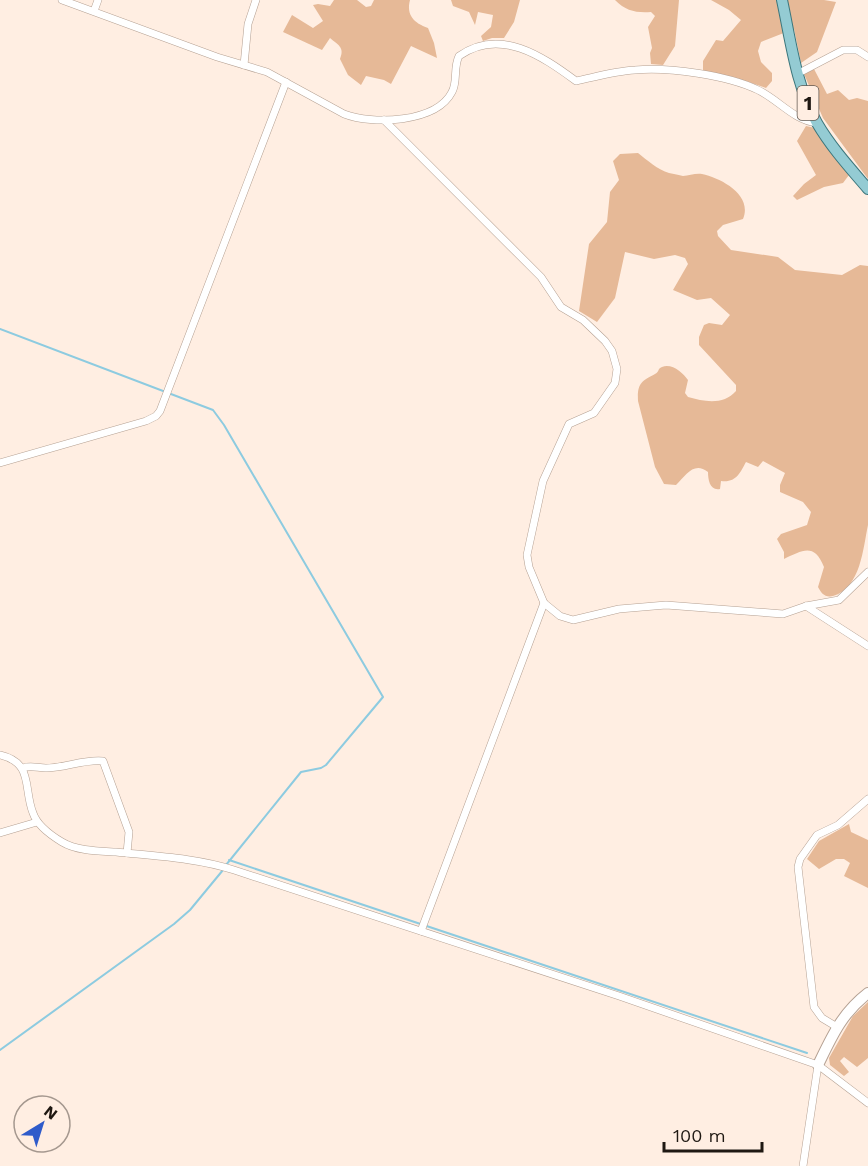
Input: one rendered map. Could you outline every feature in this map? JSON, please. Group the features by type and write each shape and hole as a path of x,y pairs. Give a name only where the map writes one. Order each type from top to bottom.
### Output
{"main road":[{"name":"1","path":"782,0 797,74 817,123 868,189"}],"street":[{"path":"62,0 267,72 352,117 384,120 416,116 441,105 453,90 459,56 489,44 502,43 524,50 576,81 650,69 736,81 766,94 801,119 817,123"},
{"path":"94,11 98,0"},
{"path":"244,65 248,24 256,0"},
{"path":"797,74 843,50 857,50 868,57"},
{"path":"0,464 146,421 160,411 286,82"},
{"path":"384,120 541,277 555,301 583,320 605,341 615,362 617,376 615,383 594,413 569,424 543,481 527,555 544,603 560,616 573,620 619,609 666,604 783,614 806,606 839,600 868,572"},
{"path":"422,927 544,603"},
{"path":"806,606 868,646"},
{"path":"0,755 17,761 23,768 32,812 38,822 68,845 218,864 422,927 818,1065 868,1103"},
{"path":"23,768 27,766 48,768 103,761 129,832 127,854"},
{"path":"837,1027 822,1018 814,1007 798,867 800,859 817,835 838,825 868,799"},
{"path":"0,833 38,822"},
{"path":"802,1166 818,1065 837,1027 853,1005 868,993"}],"shaded area":[{"path":"334,0 357,0 366,7 371,6 374,0 410,0 410,14 415,21 428,28 437,58 411,46 391,84 366,76 361,85 348,75 340,59 341,49 330,38 322,50 283,32 292,15 313,28 323,21 313,5 330,6"},
{"path":"451,0 520,0 514,22 504,38 483,41 481,36 491,27 493,15 478,12 475,25 469,12 453,6"},
{"path":"615,0 679,0 675,46 663,65 651,64 652,48 648,27 655,16 651,12 636,12 627,9"},
{"path":"711,0 824,0 836,2 817,52 801,63 794,29 761,42 758,51 761,62 772,73 772,81 766,88 740,79 703,71 703,61 716,40 723,41 741,20"},
{"path":"814,69 827,94 838,90 849,100 857,98 868,101 868,179 823,118 804,74"},
{"path":"806,126 815,128 849,175 843,183 824,187 797,200 793,196 816,175 797,141"},
{"path":"638,153 665,172 683,176 699,174 710,176 726,184 739,195 745,210 743,219 723,225 717,231 718,236 731,250 778,257 795,270 842,275 860,265 868,266 868,525 859,566 850,585 842,592 828,596 820,591 818,587 824,567 812,551 802,551 784,559 784,552 777,539 781,534 807,525 811,512 803,502 780,492 785,473 763,461 758,467 746,462 734,479 721,481 720,489 717,489 712,487 708,472 703,469 690,471 676,485 664,484 655,467 638,401 638,390 644,381 657,373 660,368 670,366 688,380 685,393 688,397 714,401 726,399 736,391 736,385 699,345 699,337 704,325 709,323 722,325 730,315 711,298 697,300 673,290 688,264 685,258 675,255 654,259 625,252 615,298 597,322 579,311 589,244 607,222 610,192 619,180 613,161 620,154"},
{"path":"849,824 851,832 868,840 868,888 844,876 850,863 844,859 836,859 819,869 807,859 819,841"},
{"path":"868,1002 868,1058 857,1067 844,1057 840,1061 849,1072 844,1076 830,1065 829,1058 853,1016"}],"waterway":[{"path":"0,329 213,410 224,425 383,697 326,765 301,772 226,865"},
{"path":"229,860 807,1053"},
{"path":"0,1050 174,924 190,910 223,870"}]}
